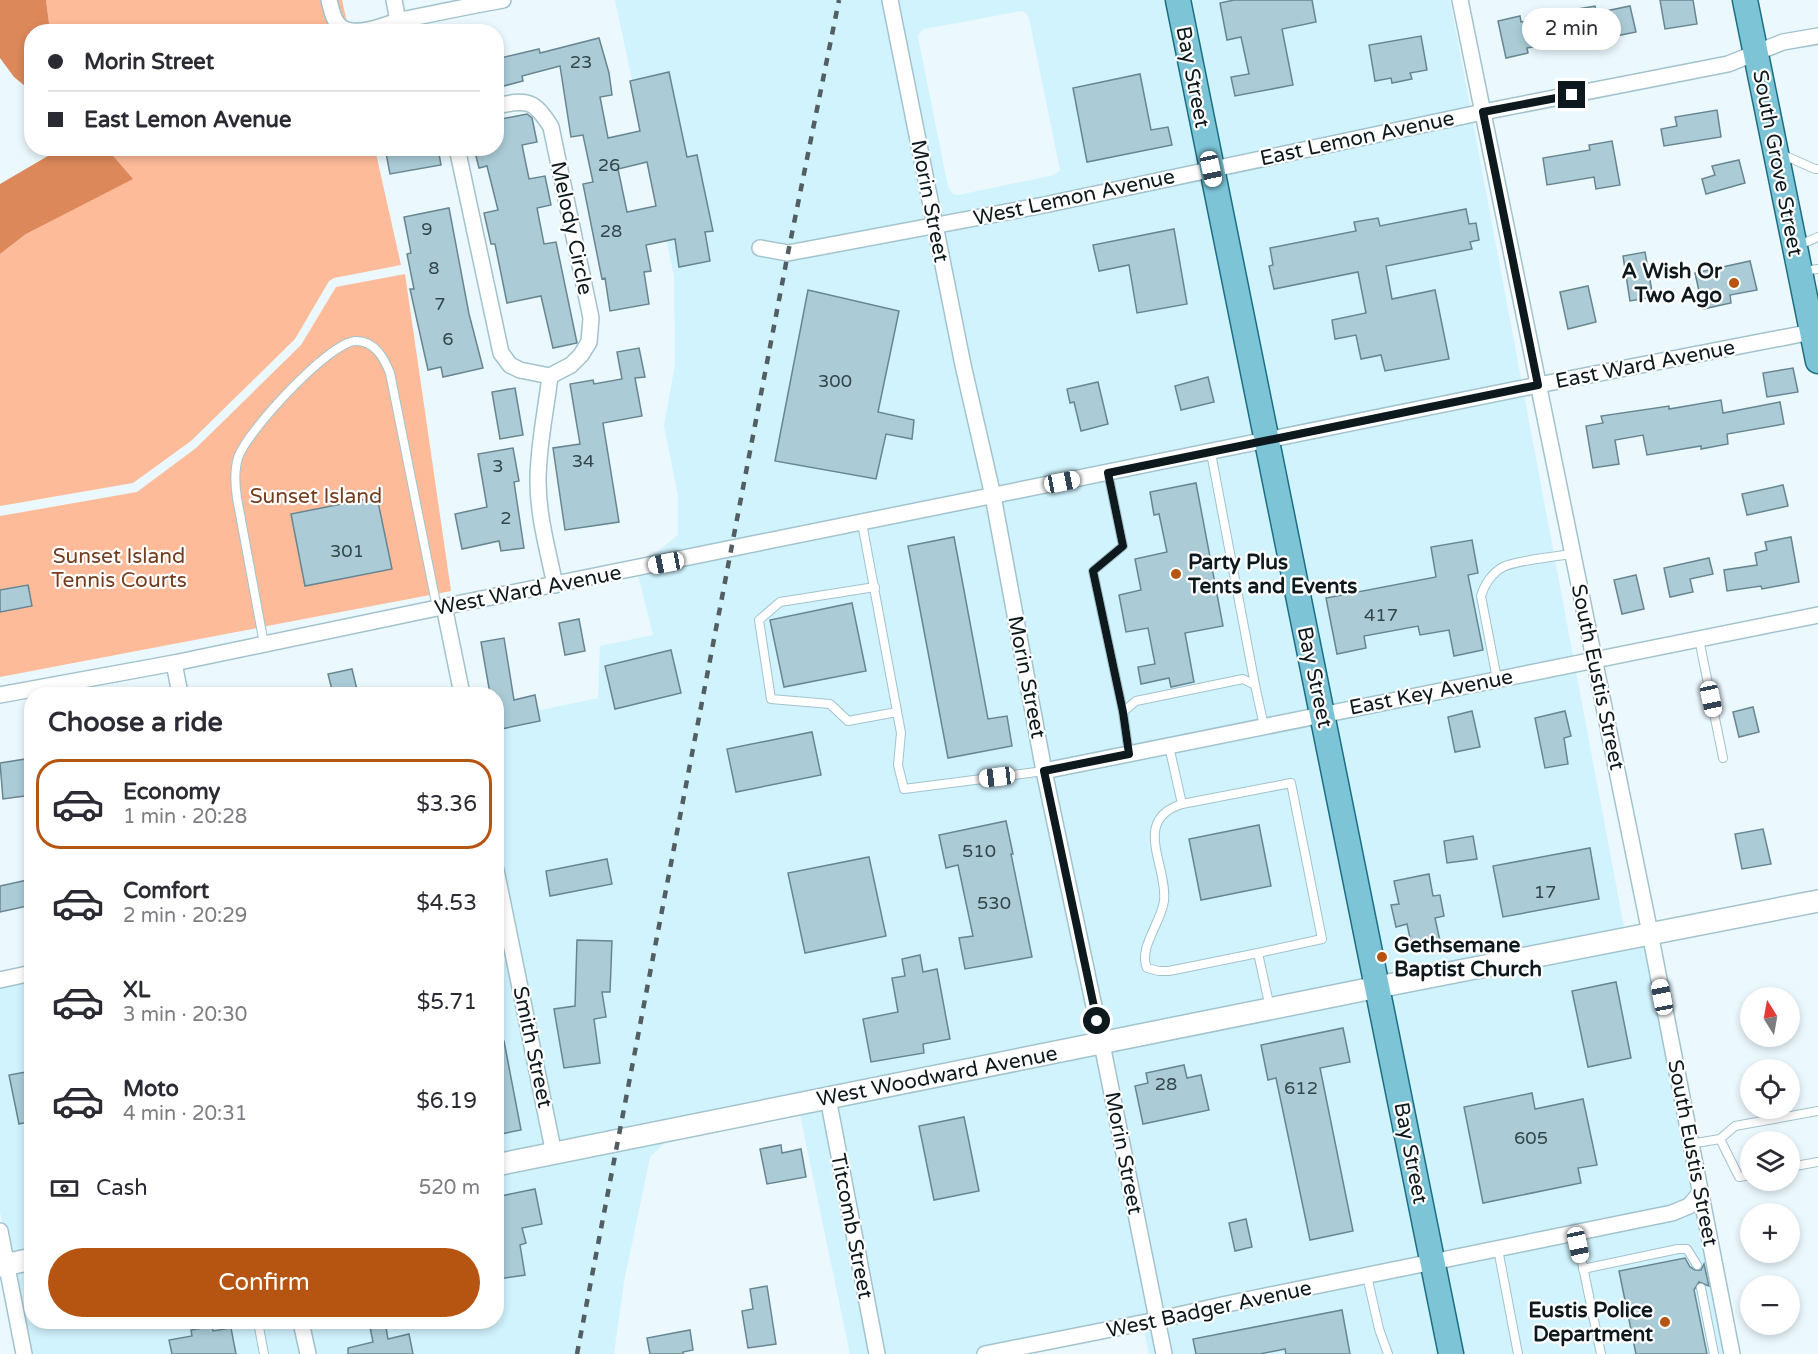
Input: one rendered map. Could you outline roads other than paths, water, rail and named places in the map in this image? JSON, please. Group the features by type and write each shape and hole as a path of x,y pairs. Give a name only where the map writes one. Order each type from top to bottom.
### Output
{"main road":[{"name":"Bay Street","path":"1178,0 1451,1354"},
{"name":"South Grove Street","path":"1745,0 1795,247 1809,270 1812,332 1818,361"}],"street":[{"path":"329,0 333,18 338,24"},
{"path":"394,0 398,21"},
{"path":"387,24 463,4 503,0"},
{"name":"Morin Street","path":"890,0 963,365 993,496 1044,771 1164,1354"},
{"name":"South Eustis Street","path":"1460,0 1650,933 1732,1354"},
{"name":"East Lemon Avenue","path":"1211,169 1728,64 1784,42 1818,36"},
{"name":"Melody Circle","path":"504,105 520,103 534,105 551,127 591,318 589,342 581,355 571,365 550,376"},
{"path":"459,156 501,353 510,365 520,370 550,376 538,454 538,483 541,516 555,585"},
{"name":"West Lemon Avenue","path":"760,248 788,253 1044,205 1211,169"},
{"name":"East Ward Avenue","path":"1267,441 1812,332"},
{"name":"West Ward Avenue","path":"44,687 174,663 1267,441"},
{"path":"441,607 460,687"},
{"name":"East Key Avenue","path":"1044,771 1818,615"},
{"path":"174,663 179,687"},
{"name":"West Ward Avenue","path":"0,695 24,691"},
{"name":"West Woodward Avenue","path":"504,1163 1378,987 1818,901"},
{"name":"Smith Street","path":"504,909 554,1154"},
{"path":"0,980 24,975"},
{"name":"Titcomb Street","path":"828,1098 877,1354"},
{"name":"West Badger Avenue","path":"985,1354 1672,1213 1689,1206 1701,1192"},
{"path":"0,1231 3,1265 24,1354"},
{"path":"3,1265 24,1261"},
{"path":"303,1329 308,1354"}],"lane":[{"path":"1775,151 1818,169"},
{"path":"1795,247 1818,237"},
{"path":"264,644 237,498 235,482 238,457 253,432 278,402 331,351 346,342 358,340 371,345 382,355 390,373 441,607"},
{"path":"1211,453 1263,726"},
{"path":"1108,473 1123,546 1093,571 1123,712 1129,754"},
{"path":"862,523 901,733 898,765 904,789 1044,771"},
{"path":"1497,679 1481,596 1485,585 1492,575 1504,566 1572,554"},
{"path":"875,587 780,602 759,620 771,699 830,704 848,721 897,712"},
{"path":"1699,639 1723,758"},
{"path":"1123,712 1136,701 1243,679 1255,685"},
{"path":"1169,746 1182,804"},
{"path":"1291,783 1322,939 1169,971 1147,968 1145,950 1158,922 1164,901 1155,845 1155,828 1162,813 1182,804 1291,783"},
{"path":"1258,952 1271,1009"},
{"path":"1690,1144 1720,1138 1735,1126 1818,1111"},
{"path":"1720,1138 1740,1177"},
{"path":"1800,1165 1818,1162"},
{"path":"1576,1233 1601,1354"},
{"path":"1498,1249 1518,1354"},
{"path":"1583,1269 1678,1249 1687,1249 1697,1265"},
{"path":"1367,1276 1379,1329 1388,1354"},
{"path":"1701,1288 1714,1354"},
{"path":"259,1329 264,1354"}],"railway":[{"path":"577,1354 788,253 839,0"}],"place":[{"name":"A Wish Or Two Ago","path":"1734,283"},
{"name":"Party Plus Tents and Events","path":"1176,574"},
{"name":"Gethsemane Baptist Church","path":"1382,957"},
{"name":"Eustis Police Department","path":"1665,1322"}],"park label":[{"name":"Sunset Island","path":"316,496"},
{"name":"Sunset Island Tennis Courts","path":"119,568"}]}
